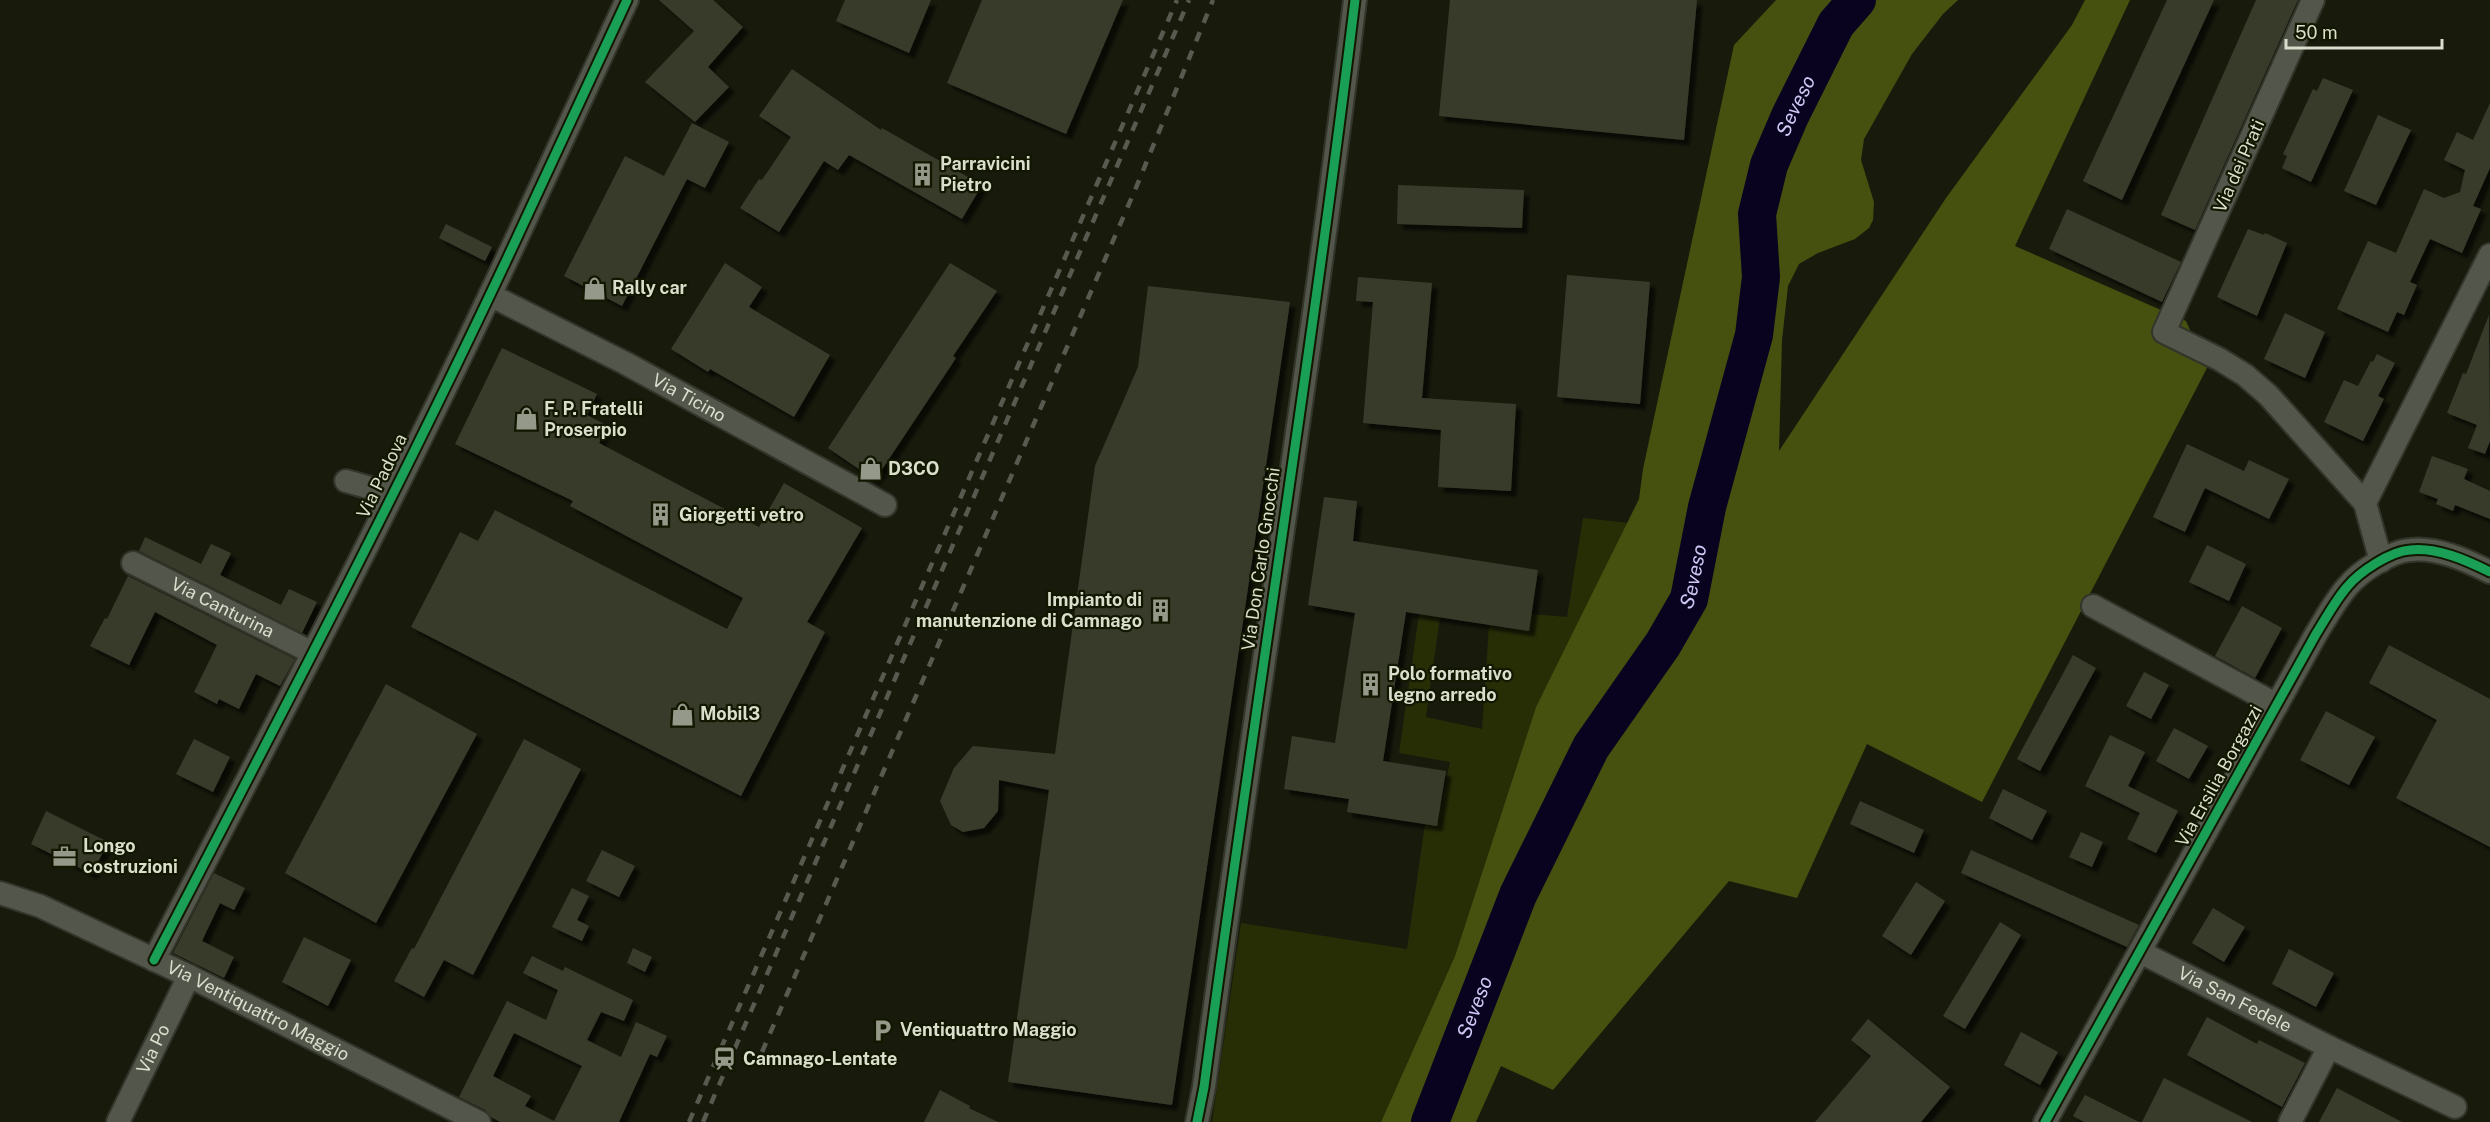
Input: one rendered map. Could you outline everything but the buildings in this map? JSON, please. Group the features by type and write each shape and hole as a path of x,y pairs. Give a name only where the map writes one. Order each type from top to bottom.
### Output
{"street":[{"name":"Via Padova","path":"154,960 392,494 490,295 627,0"},
{"name":"Via Don Carlo Gnocchi","path":"1197,1122 1204,1087 1234,859 1332,180 1354,0"},
{"name":"Via dei Prati","path":"2313,0 2164,332 2245,375 2268,395 2365,503"},
{"path":"2381,561 2365,503 2490,255"},
{"name":"Via Ticino","path":"490,295 625,363 885,505"},
{"path":"346,481 392,494"},
{"name":"Via Ersilia Borgazzi","path":"2045,1122 2277,705 2336,601 2348,585 2363,571 2409,549 2457,558 2490,572"},
{"name":"Via Canturina","path":"133,563 313,652"},
{"path":"2092,606 2277,705"},
{"name":"Via Ventiquattro Maggio","path":"0,893 40,906 189,976 479,1122"},
{"name":"Via San Fedele","path":"2140,952 2455,1107"},
{"name":"Via Po","path":"118,1122 189,976"},
{"path":"2290,1122 2329,1047"}],"green space":[{"path":"1776,0 1958,0 1943,14 1912,54 1864,139 1861,160 1874,202 1873,220 1869,228 1855,239 1818,253 1799,264 1788,286 1782,340 1779,451 1946,198 2072,25 2085,0 2130,0 2015,246 2186,321 2207,368 1982,802 1867,744 1797,898 1729,881 1553,1090 1501,1066 1476,1122 1381,1122 1455,956 1536,707 1639,499 1643,469 1734,45"},
{"path":"1583,518 1629,523 1536,707 1455,956 1381,1122 1212,1122 1241,923 1407,949 1425,824 1437,825 1450,762 1399,753 1419,614 1440,617 1426,717 1482,729 1489,625 1528,631 1531,614 1567,617"}],"waterway":[{"name":"Seveso","path":"1430,1122 1518,895 1591,747 1663,644 1689,599 1707,507 1754,335 1761,277 1757,214 1769,165 1790,116 1836,24 1857,0"}],"railway":[{"path":"689,1122 1177,0"},
{"path":"703,1122 1189,0"},
{"path":"762,1052 1135,190 1213,0"}],"cycle path":[{"path":"154,960 338,604 427,425 627,0"},
{"path":"1197,1122 1204,1087 1301,408 1355,0"},
{"path":"2045,1122 2316,634 2343,592 2352,581 2376,563 2402,551 2441,552 2490,572"}],"place":[{"name":"Parravicini Pietro","path":"922,174"},
{"name":"Rally car","path":"594,288"},
{"name":"F. P. Fratelli Proserpio","path":"526,419"},
{"name":"D3CO","path":"870,469"},
{"name":"Giorgetti vetro","path":"661,515"},
{"name":"Impianto di manutenzione di Camnago","path":"1160,610"},
{"name":"Polo formativo legno arredo","path":"1370,684"},
{"name":"Mobil3","path":"682,714"},
{"name":"Longo costruzioni","path":"65,856"},
{"name":"Ventiquattro Maggio","path":"882,1030"},
{"name":"Camnago-Lentate","path":"725,1059"}]}
